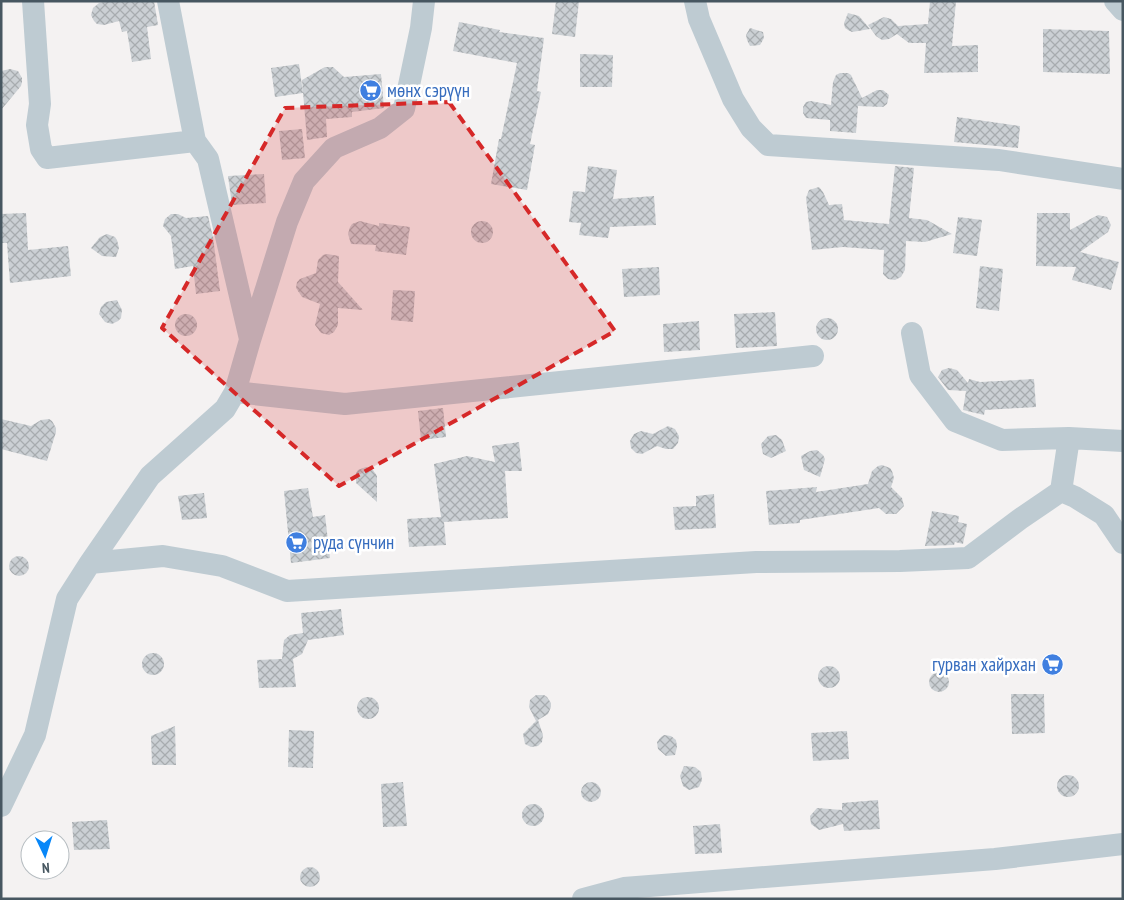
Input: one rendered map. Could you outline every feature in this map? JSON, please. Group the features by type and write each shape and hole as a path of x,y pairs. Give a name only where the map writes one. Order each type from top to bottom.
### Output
{"street":[{"path":"33,1 40,104 37,124 41,149 46,158 195,141"},
{"path":"168,1 195,141 208,159 250,340"},
{"path":"1,806 36,735 67,599 90,562 150,476 225,409 235,392 287,222 304,181 334,148 380,128 404,109 421,28 424,1"},
{"path":"695,1 699,19 733,99 751,128 768,145 999,160 1123,179"},
{"path":"1115,1 1123,10"},
{"path":"912,333 920,375 955,421 1002,440 1069,438 1123,441"},
{"path":"235,392 345,404 813,356"},
{"path":"90,562 163,556 222,566 287,591 756,562 900,561 968,558 1061,491 1069,438"},
{"path":"1061,491 1075,497 1104,515 1123,543"},
{"path":"583,899 624,888 995,859 1123,844"}],"highlighted area":[{"path":"449,102 615,331 339,486 162,328 285,108"}],"building":[{"path":"110,1 154,1 158,25 147,27 151,59 132,62 127,31 122,32 119,21 104,25 97,24 94,21 91,15 93,8 99,3"},
{"path":"556,1 579,1 575,37 552,34"},
{"path":"930,1 956,1 952,46 978,45 978,72 924,73 926,43 909,43 897,34 889,39 882,40 876,36 868,25 884,17 891,19 898,26 928,24"},
{"path":"848,13 859,16 870,29 852,32 845,28 844,23"},
{"path":"459,22 500,30 499,32 544,38 537,91 541,92 530,144 535,145 527,190 491,184 499,139 501,139 517,63 453,51"},
{"path":"750,28 763,32 764,38 760,45 750,46 746,35"},
{"path":"1043,29 1109,31 1110,74 1043,72"},
{"path":"580,54 613,55 612,87 580,87"},
{"path":"299,64 303,93 275,97 271,68"},
{"path":"325,67 333,67 344,77 381,74 384,108 352,112 352,117 326,119 327,137 307,140 302,80"},
{"path":"10,69 18,71 22,82 21,86 1,110 1,71"},
{"path":"840,73 851,75 862,98 877,90 883,90 889,95 887,104 883,107 858,106 856,133 830,131 830,120 806,118 803,113 803,107 806,102 811,101 831,105 833,82 836,75"},
{"path":"957,117 1020,126 1018,148 954,142"},
{"path":"302,129 305,158 282,160 279,131"},
{"path":"588,166 617,170 613,199 654,196 656,225 610,227 608,238 579,235 581,223 569,222 573,191 585,192"},
{"path":"895,166 914,168 909,218 927,220 952,234 925,242 906,241 905,270 901,277 895,280 888,279 883,274 884,250 843,247 812,250 806,198 809,190 819,187 829,205 842,204 844,220 889,224"},
{"path":"264,174 266,203 232,205 228,176"},
{"path":"26,213 28,250 68,246 71,276 10,283 7,243 2,243 1,214"},
{"path":"1037,213 1070,213 1070,230 1098,215 1107,217 1111,225 1108,232 1080,252 1119,262 1111,290 1072,280 1076,267 1036,266"},
{"path":"171,214 178,214 186,218 208,216 213,237 220,291 196,294 193,266 175,269 171,236 163,226 165,219"},
{"path":"958,217 982,220 977,256 953,253"},
{"path":"360,221 379,226 379,223 410,227 406,255 375,251 376,245 351,244 348,234 350,227 352,224"},
{"path":"478,221 486,221 493,228 493,236 486,243 478,243 471,236 471,228"},
{"path":"107,234 115,237 117,240 119,248 116,257 102,256 91,248 100,237"},
{"path":"327,254 339,256 338,282 363,310 338,308 338,325 334,332 329,335 321,333 315,325 320,304 302,297 296,288 297,282 300,279 316,273 318,260"},
{"path":"980,266 1003,269 999,311 976,308"},
{"path":"659,267 660,295 624,297 622,269"},
{"path":"393,290 415,291 413,322 391,320"},
{"path":"117,300 122,310 121,318 112,324 105,322 99,314 101,307 106,302"},
{"path":"775,312 777,346 736,348 734,314"},
{"path":"182,314 190,314 197,321 197,329 190,336 182,336 175,329 175,321"},
{"path":"827,318 835,321 838,329 835,337 827,340 819,337 816,329 819,321"},
{"path":"699,321 700,350 664,352 663,324"},
{"path":"949,368 957,370 968,383 969,379 980,382 1034,379 1036,407 985,410 984,415 963,410 966,391 948,390 938,377 942,370"},
{"path":"443,408 446,437 421,440 418,411"},
{"path":"1,419 31,426 41,420 49,419 52,421 56,432 47,461 1,449"},
{"path":"668,426 675,429 679,436 678,443 673,449 657,446 642,454 636,453 631,448 630,441 634,434 641,431 653,434"},
{"path":"776,435 782,440 786,451 771,458 763,454 761,444 768,436"},
{"path":"519,442 522,471 505,471 508,518 444,522 446,545 409,547 407,519 441,517 434,464 467,456 495,462 492,446"},
{"path":"817,450 825,459 820,477 804,470 801,456 810,451"},
{"path":"882,465 890,468 892,471 894,478 891,487 902,498 904,506 896,514 886,514 879,508 800,520 800,523 769,525 766,491 817,487 816,492 868,484 872,471"},
{"path":"366,467 373,470 377,476 377,502 356,483 356,473 358,470"},
{"path":"308,488 313,517 325,515 330,558 291,563 284,491"},
{"path":"204,493 207,518 182,520 178,496"},
{"path":"714,494 716,528 675,530 673,507 696,506 696,496"},
{"path":"932,511 959,516 958,522 967,524 963,544 955,542 954,545 925,546"},
{"path":"19,556 26,559 29,566 26,573 19,576 12,573 9,566 12,559"},
{"path":"341,609 344,635 308,640 302,654 293,659 296,687 259,688 257,660 282,659 284,640 290,635 303,633 301,613"},
{"path":"153,653 161,656 164,664 161,672 153,675 145,672 142,664 145,656"},
{"path":"829,666 837,669 840,677 837,685 829,688 821,685 818,677 821,669"},
{"path":"939,672 946,675 949,682 946,689 939,692 932,689 929,682 932,675"},
{"path":"1011,694 1044,694 1045,733 1012,734"},
{"path":"536,695 547,697 551,707 548,714 538,720 543,735 542,742 538,746 531,747 525,744 523,734 536,721 529,707 530,700"},
{"path":"368,697 376,700 379,708 376,716 368,719 360,716 357,708 360,700"},
{"path":"175,726 176,765 152,765 151,736"},
{"path":"289,730 314,731 313,768 288,767"},
{"path":"847,731 849,759 813,761 811,733"},
{"path":"664,735 671,736 676,740 675,755 666,756 658,749 657,742"},
{"path":"684,766 695,767 701,772 702,780 699,787 689,790 683,786 680,776"},
{"path":"1068,775 1076,778 1079,786 1076,794 1068,797 1060,794 1057,786 1060,778"},
{"path":"403,782 407,826 383,827 381,784"},
{"path":"591,782 598,785 601,792 598,799 591,802 584,799 581,792 584,785"},
{"path":"878,800 880,829 844,831 843,824 819,830 811,824 810,816 817,808 842,810 842,803"},
{"path":"533,804 541,807 544,815 541,823 533,826 525,823 522,815 525,807"},
{"path":"107,820 110,849 74,850 72,822"},
{"path":"720,824 722,853 695,854 693,826"},
{"path":"310,867 317,870 320,877 317,884 310,887 303,884 300,877 303,870"}],"place":[{"name":"мөнх сэрүүн","path":"371,90"},
{"name":"руда сүнчин","path":"297,542"},
{"name":"гурван хайрхан","path":"1052,664"}]}
